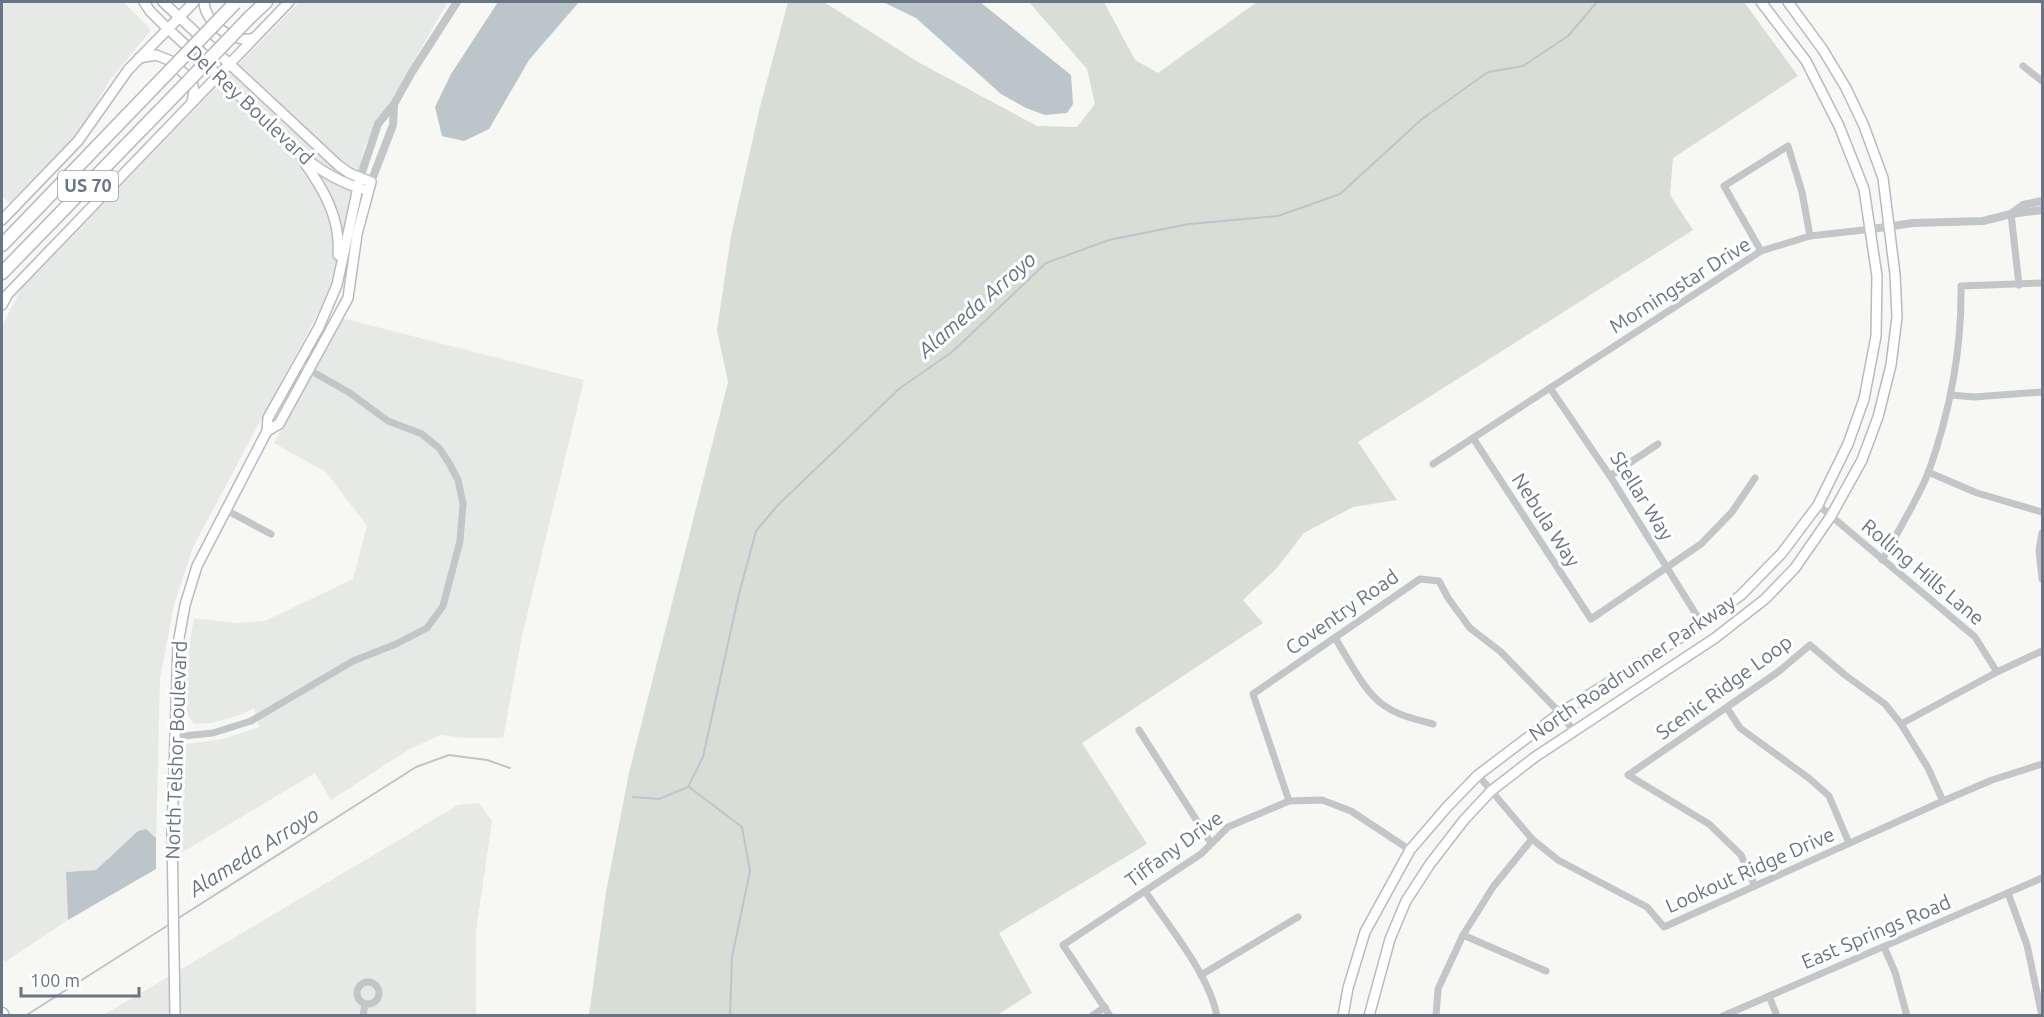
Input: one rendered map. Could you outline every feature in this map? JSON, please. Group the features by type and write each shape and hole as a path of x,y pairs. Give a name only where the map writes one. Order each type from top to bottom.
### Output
{"highway":[{"name":"US 70","path":"2,245 236,2"},
{"name":"US 70","path":"2,273 266,2"},
{"path":"2,284 44,237 48,227"}],"main road":[{"name":"Del Rey Boulevard","path":"144,2 167,28 297,152 346,184 357,188 370,186"},
{"name":"Del Rey Boulevard","path":"164,2 298,130 338,165 370,186"},
{"path":"2,220 78,141 138,59 194,2"},
{"path":"204,2 210,19 229,35 240,39 254,38"},
{"path":"2,305 9,294 289,2"},
{"name":"North Roadrunner Parkway","path":"1343,1016 1348,988 1365,932 1410,850 1478,775 1560,713 1702,624 1741,595 1782,553 1818,505 1848,444 1864,399 1876,336 1877,276 1872,229 1864,189 1839,126 1806,61 1761,2"},
{"name":"North Roadrunner Parkway","path":"1369,1016 1387,950 1406,901 1430,864 1464,820 1491,792 1535,757 1715,638 1766,599 1796,568 1831,516 1862,460 1878,417 1892,364 1897,317 1895,274 1883,178 1864,126 1846,88 1823,50 1788,2"},
{"path":"138,59 156,55 171,61 192,81 194,91 192,102"},
{"path":"285,141 298,130"},
{"path":"297,152 321,185 331,207 339,250 337,285"},
{"name":"North Telshor Boulevard","path":"175,1016 174,736 178,644 185,605 197,566 267,431 268,418 299,364 337,285 360,178"},
{"name":"North Telshor Boulevard","path":"267,431 279,424 348,298 357,234 370,186"}],"street":[{"path":"360,178 378,124 394,104 457,2"},
{"path":"2023,66 2043,81"},
{"path":"370,186 393,125 394,104"},
{"path":"1761,252 1724,186 1788,146 1802,192 1810,236"},
{"name":"Morningstar Drive","path":"2011,214 2023,206 2043,201"},
{"name":"Morningstar Drive","path":"1433,464 1761,252 1810,236 1921,222 1972,222 2043,210"},
{"path":"2011,214 2019,285"},
{"path":"1882,560 1928,472 1951,395 1961,324 1960,286 2043,283"},
{"path":"174,736 213,733 251,721 353,661 396,644 426,628 443,606 460,541 463,504 458,480 449,463 439,448 422,434 388,421 350,393 299,364"},
{"name":"Stellar Way","path":"1551,388 1610,476 1702,624"},
{"path":"1951,395 1974,397 2043,392"},
{"name":"Nebula Way","path":"1473,438 1591,619 1667,568"},
{"path":"1610,476 1658,444"},
{"path":"1928,472 1977,493 2043,512"},
{"path":"1667,568 1709,536 1732,512 1755,478"},
{"name":"Rolling Hills Lane","path":"1818,505 1975,637 1997,672"},
{"path":"226,510 271,534"},
{"path":"2043,533 2039,549 2043,579"},
{"name":"Coventry Road","path":"1288,801 1252,693 1420,579 1439,581 1448,598 1470,628 1501,652 1560,713 1574,731"},
{"path":"1335,638 1367,687 1382,705 1399,715 1433,724"},
{"name":"Scenic Ridge Loop","path":"1755,886 1741,855 1709,824 1628,775 1778,672 1810,645 1845,675 1885,704 1901,724 1928,768 1943,801"},
{"path":"1901,724 1997,672 2043,651"},
{"path":"1727,708 1740,728 1810,779 1828,796 1849,843"},
{"path":"1139,730 1211,843"},
{"name":"Lookout Ridge Drive","path":"1478,775 1532,838 1558,860 1647,906 1664,927 1943,801 1992,780 2043,764"},
{"name":"Tiffany Drive","path":"1105,1007 1063,945 1201,854 1228,827 1288,801 1323,800 1352,811 1410,850"},
{"path":"1436,1016 1438,989 1463,935 1493,887 1532,838"},
{"name":"East Springs Road","path":"1723,1016 2043,878"},
{"path":"1145,891 1201,975 1214,1002 1217,1016"},
{"path":"2008,893 2026,945 2042,1016"},
{"path":"1201,975 1298,917"},
{"path":"1463,935 1546,971"},
{"path":"1884,947 1895,972 1907,1016"},
{"path":"1769,996 1777,1016"},
{"path":"363,1016 365,1004"},
{"path":"1092,1016 1105,1007 1110,1016"}],"shaded area":[{"path":"2,2 123,2 147,25 150,31 110,80 80,132 11,205 2,196"},
{"path":"299,2 448,2 365,145 333,285 193,547 174,605 160,679 156,838 146,829 138,831 96,870 66,872 68,920 5,962 2,958 2,326 21,289"},
{"path":"498,2 579,2 529,60 489,129 464,141 442,136 435,107 451,74"},
{"path":"788,2 824,2 918,62 1037,126 1077,127 1095,104 1087,69 1029,2 1104,2 1135,60 1158,73 1257,2 1744,2 1798,76 1673,158 1670,195 1693,230 1358,442 1397,500 1353,507 1304,533 1276,569 1243,600 1263,623 1082,743 1147,844 999,933 1032,993 997,1015 589,1015 606,892 629,773 728,382 717,330 731,236 760,107"},
{"path":"883,2 980,2 1071,75 1073,104 1067,113 1045,115 1026,108 1001,94 916,18"},
{"path":"341,318 584,380 522,636 503,738 465,738 440,735 408,750 331,800 315,773 181,853 186,744 223,739 259,727 254,708 240,715 211,723 194,724 186,712 189,648 194,618 236,623 265,621 353,579 367,526 326,472 274,443"},
{"path":"479,803 492,821 476,931 476,1015 102,1016 458,805"},
{"path":"146,829 156,838 156,869 68,920 66,872 96,870 138,831"}],"waterway":[{"name":"Alameda Arroyo","path":"633,797 659,799 688,787 703,757 738,598 756,531 778,505 900,388 952,352 1046,263 1109,240 1189,224 1278,216 1340,194 1422,119 1488,72 1523,66 1568,36 1597,2"},
{"name":"Alameda Arroyo","path":"177,919 416,767 449,755 487,760 510,768"},
{"path":"689,787 742,827 750,871 732,957 730,1016"},
{"name":"Alameda Arroyo","path":"25,1016 170,924"}]}
